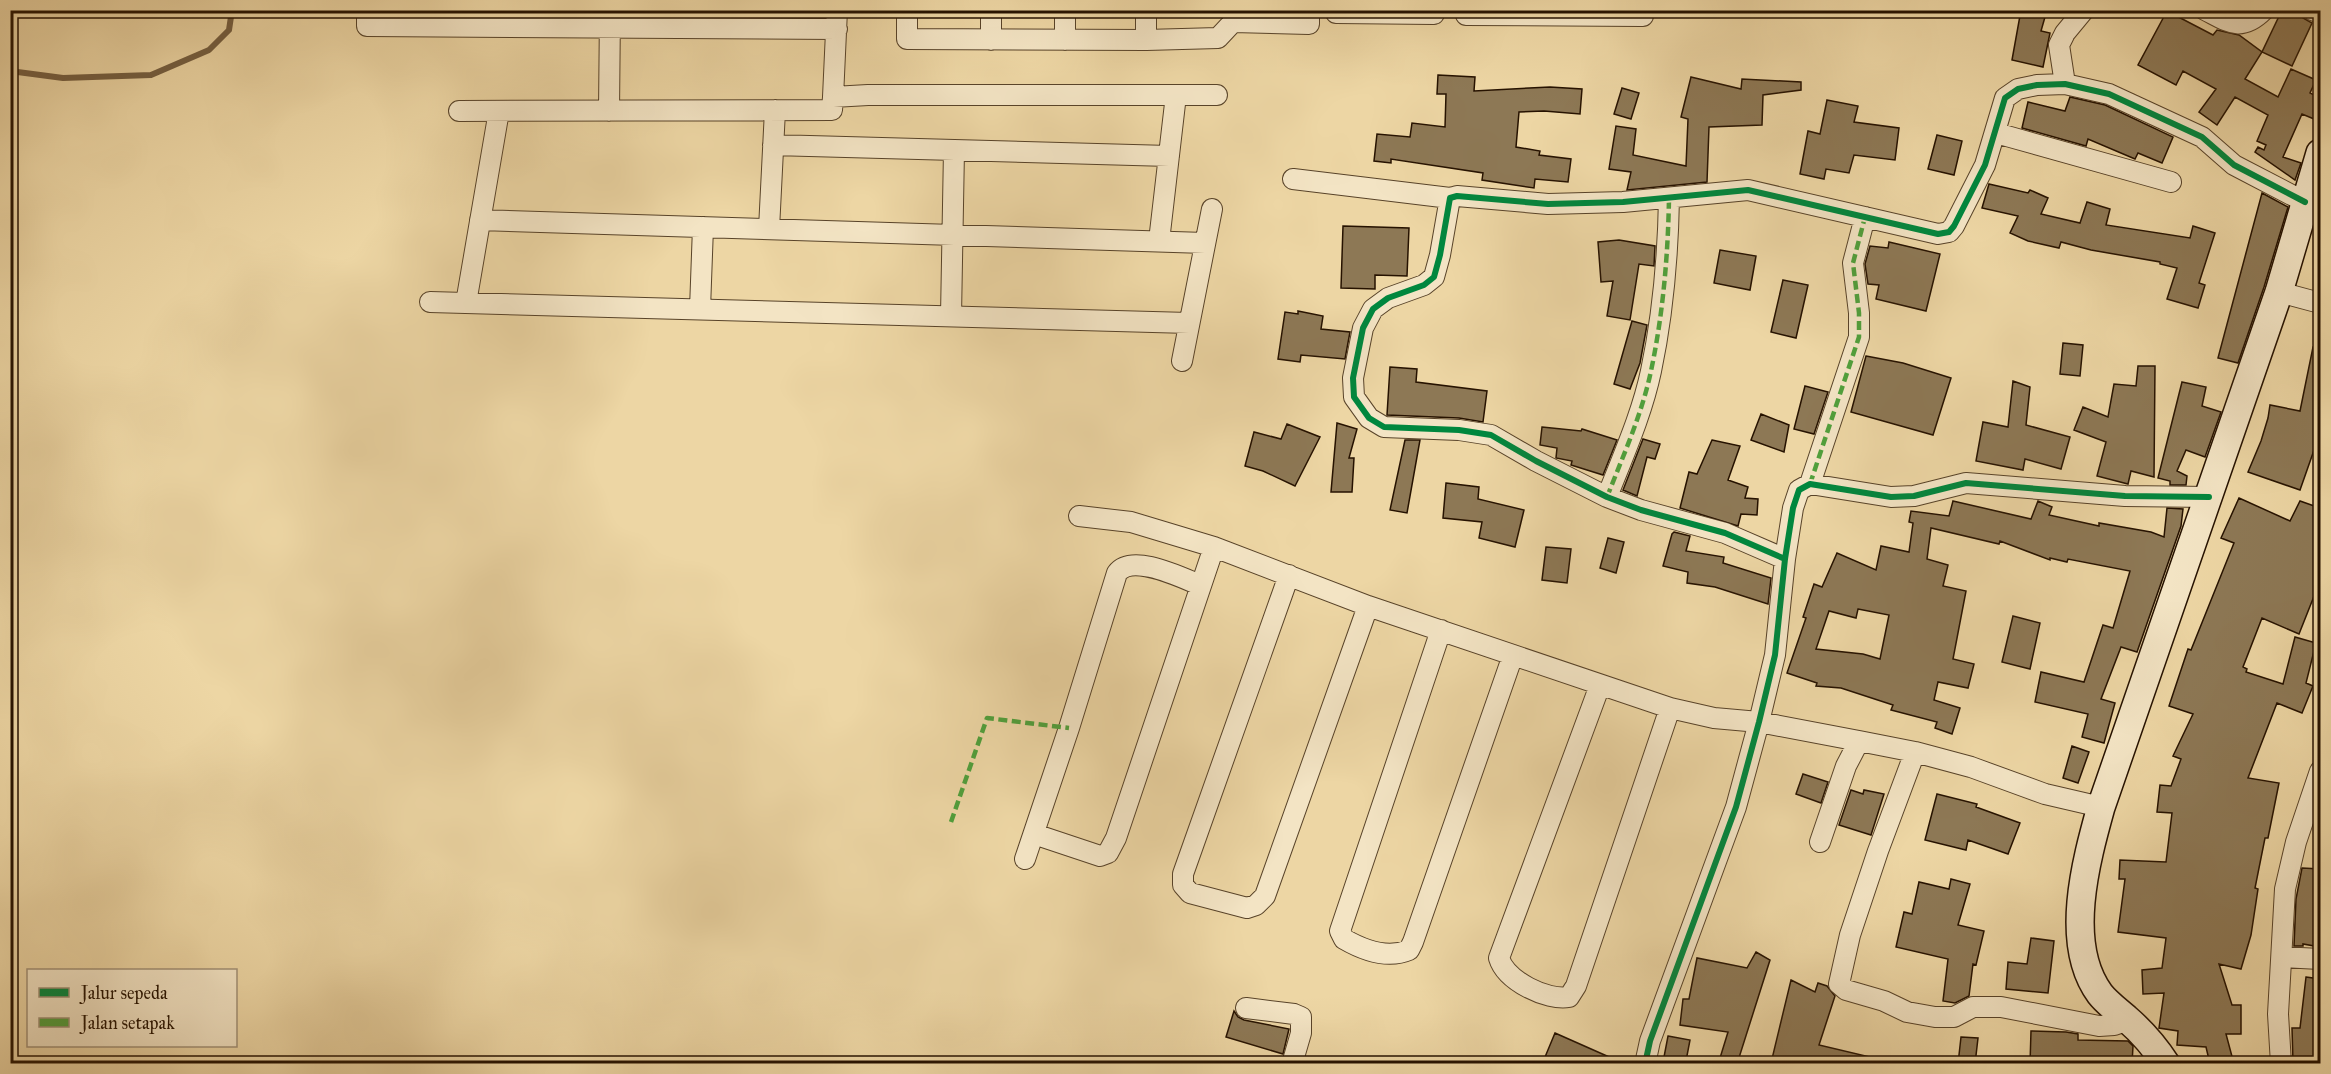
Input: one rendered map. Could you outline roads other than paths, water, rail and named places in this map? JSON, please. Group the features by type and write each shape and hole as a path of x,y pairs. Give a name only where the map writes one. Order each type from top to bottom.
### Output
{"main road":[{"path":"2166,1064 2148,1038 2100,995 2088,972 2082,949 2082,892 2088,855 2100,807 2279,292 2320,153"}],"street":[{"path":"367,10 367,26 610,19 837,20 832,110 459,111"},
{"path":"907,10 907,39 991,40 1218,38 1233,16 1309,24 1309,10"},
{"path":"991,10 991,40"},
{"path":"1065,10 1065,40"},
{"path":"1146,10 1146,40"},
{"path":"1336,10 1336,13 1434,14 1434,10"},
{"path":"1466,10 1466,15 1643,16 1643,10"},
{"path":"2065,84 2059,45 2065,33 2084,10"},
{"path":"2205,10 2234,25 2253,21 2264,10"},
{"path":"2312,10 2320,13"},
{"path":"609,111 610,19"},
{"path":"1293,179 1450,198 1457,196 1548,204 1623,202 1748,190 1938,234 1949,232 1954,226 1985,165 2006,98 2018,89 2037,85 2065,84 2109,94 2192,132 2202,137 2234,165 2305,202"},
{"path":"1159,241 1176,95"},
{"path":"833,97 1217,95"},
{"path":"769,229 775,110"},
{"path":"466,303 499,111"},
{"path":"1996,133 2171,182"},
{"path":"773,145 1169,156"},
{"path":"951,316 954,150"},
{"path":"1450,198 1434,277 1424,285 1388,298 1373,309 1363,328 1353,378 1354,396 1369,418 1384,427 1459,430 1491,435 1607,497 1641,510 1725,533 1785,559"},
{"path":"1607,497 1651,373 1663,290 1669,198"},
{"path":"1182,361 1212,209"},
{"path":"1810,484 1858,337 1859,314 1853,263 1865,217"},
{"path":"480,220 1205,243"},
{"path":"700,309 703,227"},
{"path":"2279,292 2320,303"},
{"path":"430,302 1189,323"},
{"path":"1645,1064 1650,1041 1696,910 1736,807 1759,722 1775,655 1785,559 1793,508 1799,490 1810,484 1891,497 1914,496 1966,483 2125,496 2209,497"},
{"path":"1079,516 1131,522 1214,547 1368,606 1670,708 1714,718 1759,722 1915,752 1971,767 2045,794 2100,807"},
{"path":"1034,834 1100,856 1108,853 1119,827 1214,547"},
{"path":"1025,859 1117,573 1122,566 1130,565 1163,570 1200,585"},
{"path":"1290,575 1183,874 1183,885 1190,893 1247,908 1256,906 1265,896 1368,606"},
{"path":"1440,630 1340,931 1344,939 1377,952 1402,953 1409,950 1413,942 1514,655"},
{"path":"1600,685 1498,958 1501,967 1513,977 1548,997 1560,999 1569,997 1576,986 1670,708"},
{"path":"1820,842 1846,766 1859,741"},
{"path":"1915,752 1850,935 1839,984 1846,990 1884,1001 1907,1012 1935,1017 1954,1017 1973,1007 2001,1006 2100,1026 2114,1025 2129,1020"},
{"path":"2281,1064 2278,1014 2285,889 2296,842 2320,771"},
{"path":"2282,957 2320,959"},
{"path":"1246,1008 1294,1014 1301,1017 1301,1033 1292,1064"}],"waterway":[{"path":"10,71 63,78 151,75 209,50 229,30 232,10"}]}
